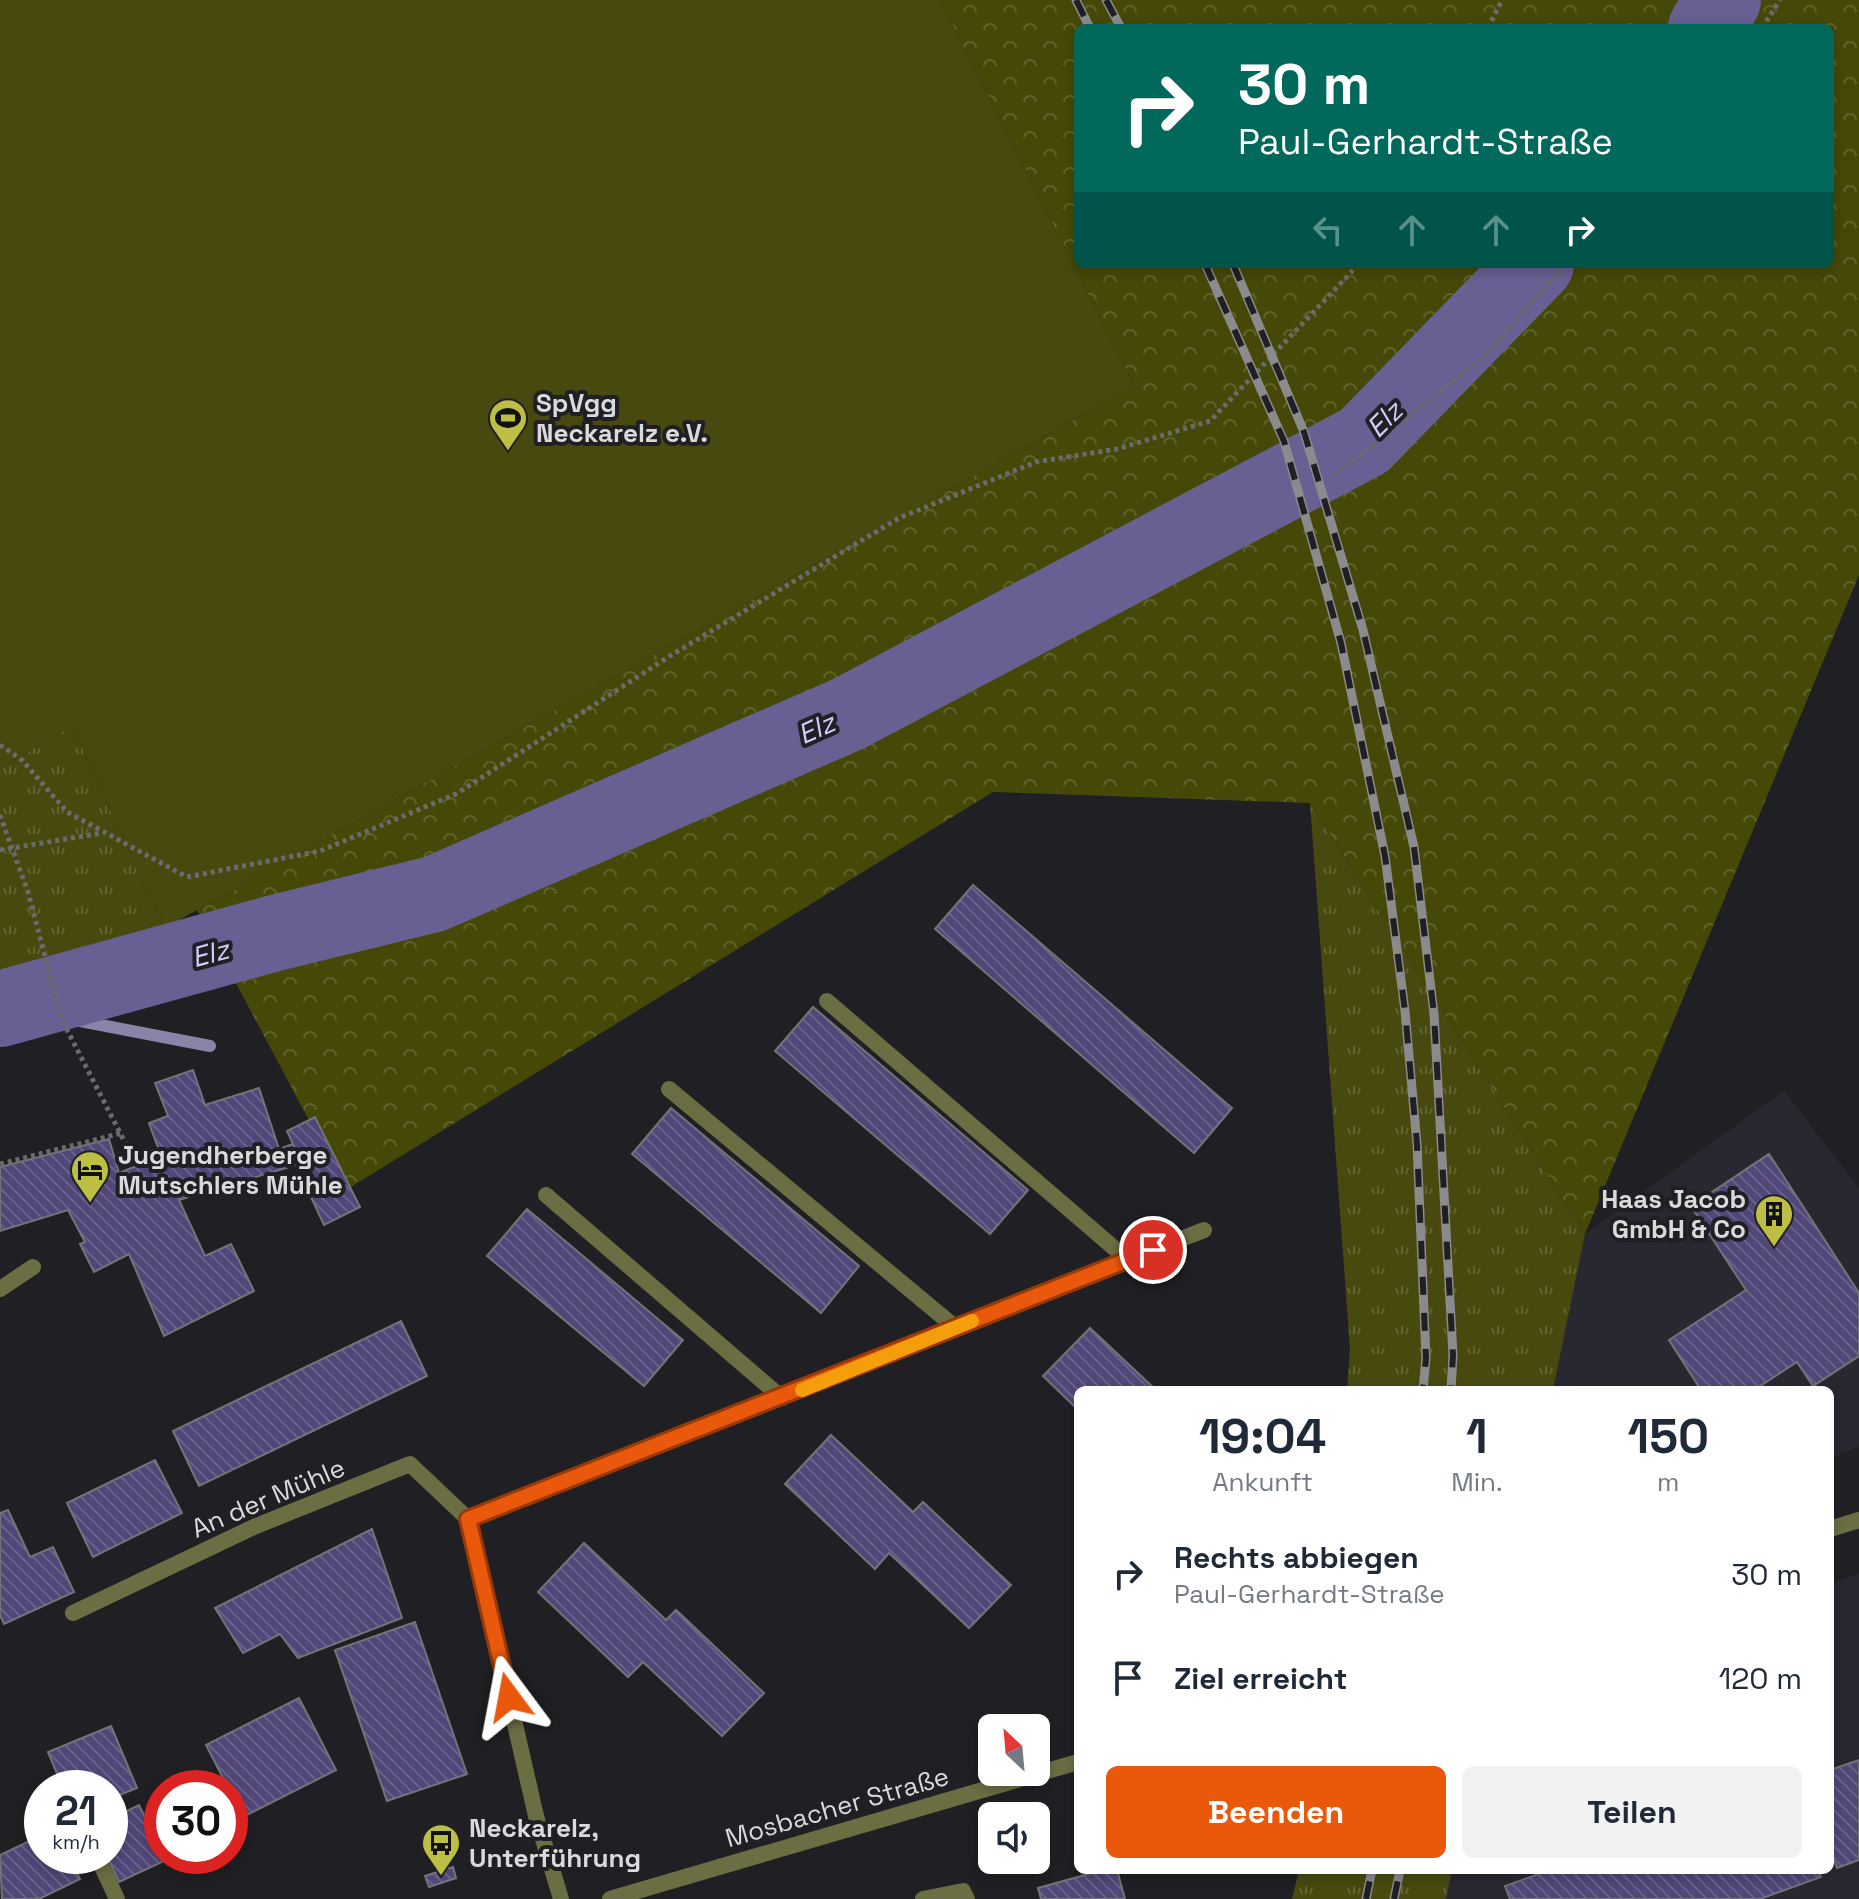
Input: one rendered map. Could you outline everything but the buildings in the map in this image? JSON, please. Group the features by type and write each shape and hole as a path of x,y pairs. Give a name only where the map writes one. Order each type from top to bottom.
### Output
{"street":[{"path":"827,1001 1128,1260"},
{"path":"669,1089 956,1328"},
{"path":"546,1195 782,1398"},
{"path":"561,1899 536,1816 468,1519 1204,1230"},
{"path":"0,1289 33,1267"},
{"name":"An der Mühle","path":"73,1613 256,1526 410,1464 468,1519"},
{"path":"1834,1528 1859,1520"},
{"name":"Mosbacher Straße","path":"610,1899 1074,1763"},
{"path":"105,1874 117,1899"},
{"path":"923,1899 963,1891 967,1899"}],"path":[{"path":"1490,24 1502,0"},
{"path":"1765,24 1780,0"},
{"path":"0,745 22,760 67,812 187,877 320,851 456,794 673,654 899,518 1036,462 1117,449 1210,421 1355,268"},
{"path":"1334,476 1486,355 1562,268"},
{"path":"0,815 28,892 62,1020 136,1164"},
{"path":"0,850 102,833"},
{"path":"0,1164 121,1132"}],"shaded area":[{"path":"1784,1091 1859,1188 1859,1447 1834,1456 1834,1386 1554,1386 1585,1234"},
{"path":"1859,1574 1859,1899 1446,1899 1451,1874 1834,1874 1834,1582"}],"green space":[{"name":"SpVgg Neckarelz e.V.","path":"0,0 940,0 1134,386 165,928 72,726 0,768"},
{"path":"940,0 1859,0 1859,575 1585,1234 1310,803 993,792 346,1190 197,910 1134,386 1075,268 1834,268 1834,24 1074,24 1074,267"},
{"path":"72,726 165,928 0,1020 0,768"},
{"path":"1310,803 1585,1234 1554,1386 1347,1386 1350,1349"},
{"path":"1298,1874 1451,1874 1446,1899 1292,1899"}],"waterway":[{"name":"Elz","path":"1708,24 1723,0"},
{"name":"Elz","path":"0,1009 275,933 434,894 848,714 1364,441 1532,268"},
{"path":"7,1007 210,1046"}],"railway":[{"path":"1076,0 1088,24"},
{"path":"1106,0 1119,24"},
{"path":"1207,268 1284,441 1341,643 1385,856 1405,1011 1417,1144 1426,1358 1423,1386"},
{"path":"1235,268 1304,432 1363,630 1414,847 1434,1014 1453,1355 1451,1386"},
{"path":"1366,1899 1371,1874"},
{"path":"1394,1899 1399,1874"}],"slow traffic":[{"path":"802,1390 972,1321"}],"place":[{"name":"SpVgg Neckarelz e.V.","path":"508,452"},
{"name":"Jugendherberge Mutschlers Mühle","path":"90,1204"},
{"name":"Haas Jacob GmbH & Co","path":"1774,1248"},
{"name":"Neckarelz, Unterführung","path":"441,1877"}],"route":[{"path":"509,1697 468,1519 1153,1250"}]}
